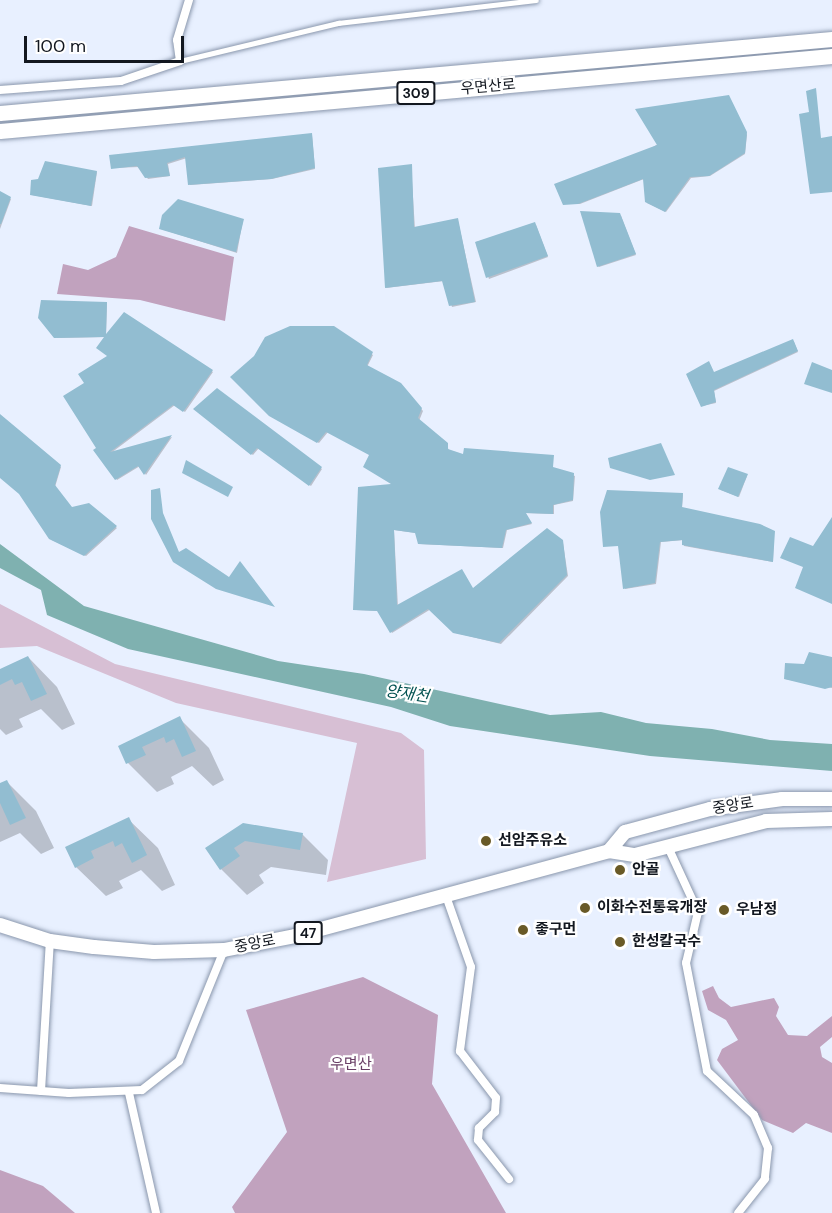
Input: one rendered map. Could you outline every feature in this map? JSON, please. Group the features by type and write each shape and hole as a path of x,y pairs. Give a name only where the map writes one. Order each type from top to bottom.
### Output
{"highway":[{"name":"우면산로","path":"0,112 832,39"},
{"name":"우면산로","path":"0,131 832,56"}],"main road":[{"name":"중앙로","path":"609,851 625,832 710,809 782,799 832,799"},
{"name":"중앙로","path":"0,925 50,941 154,952 224,950 295,936 609,851 635,855 766,821 832,819"}],"street":[{"path":"0,90 121,81 180,61 177,40 189,0"},
{"path":"668,846 698,912 686,963 707,1071 754,1115 768,1148 765,1179 738,1213"},
{"path":"446,896 471,967 460,1051 496,1098 495,1112 479,1128 478,1140 509,1179"},
{"path":"41,1091 50,941"},
{"path":"0,1089 129,1093 142,1090 179,1061 224,950"},
{"path":"129,1093 156,1213"}],"lane":[{"path":"180,61 338,23 536,0"}],"shaded area":[{"path":"0,604 115,664 401,733 424,750 426,859 327,882 357,743 176,703 37,646 0,648"}],"green space":[{"path":"129,226 234,257 225,321 140,300 57,294 63,264 88,270 116,257"},
{"name":"우면산","path":"363,977 438,1015 432,1084 506,1213 235,1213 232,1207 287,1132 246,1010"},
{"path":"713,986 719,998 731,1007 774,998 779,1007 776,1016 788,1035 807,1036 832,1016 832,1037 820,1047 822,1057 832,1063 832,1133 806,1123 793,1133 762,1120 717,1060 722,1049 738,1040 726,1020 708,1010 702,991"},
{"path":"0,1170 43,1186 75,1213 0,1213"}],"water":[{"name":"양재천","path":"0,544 84,606 278,661 364,674 550,715 601,712 646,723 712,729 770,740 832,744 832,771 650,756 450,726 391,707 128,649 47,615 41,590 0,568"}],"building":[{"path":"816,88 821,138 832,136 832,192 810,194 799,114 809,112 806,91"},
{"path":"729,95 747,132 745,153 709,176 690,177 665,212 645,202 643,179 578,204 563,205 554,184 657,145 635,109"},
{"path":"312,133 315,168 271,179 188,185 185,157 167,163 170,176 145,178 137,166 111,169 109,155"},
{"path":"45,161 97,171 91,206 30,195 31,180 38,179"},
{"path":"412,164 414,227 458,218 475,302 449,306 442,281 385,288 378,168"},
{"path":"0,191 11,197 1,224 0,224"},
{"path":"178,199 244,219 236,252 159,229 162,215"},
{"path":"580,211 620,213 636,254 597,267"},
{"path":"535,222 548,256 486,278 475,242"},
{"path":"41,300 107,302 106,334 124,312 213,370 183,412 173,405 110,452 172,435 144,475 138,466 115,480 93,450 96,448 63,396 84,383 78,374 107,356 96,348 104,337 54,338 38,318"},
{"path":"290,326 334,326 373,352 367,365 401,383 422,408 418,418 448,443 448,449 463,454 464,448 554,455 553,467 574,473 573,500 553,505 553,514 526,513 532,523 506,530 502,548 418,544 415,533 394,530 397,605 462,569 473,588 547,528 563,540 567,575 499,643 453,633 428,609 390,633 377,611 353,610 358,487 391,484 363,467 369,455 326,432 317,443 269,416 230,377 254,356 265,337"},
{"path":"793,339 798,351 714,390 716,402 701,407 686,374 709,361 714,372"},
{"path":"812,362 832,370 832,393 804,384"},
{"path":"217,388 322,467 309,486 257,448 251,455 193,409"},
{"path":"0,414 61,465 55,485 72,507 89,503 117,526 84,556 49,539 19,494 0,478"},
{"path":"661,443 675,475 650,480 610,468 608,458"},
{"path":"186,460 233,487 228,497 182,473"},
{"path":"728,467 748,474 738,497 718,489"},
{"path":"160,488 163,513 179,552 186,548 229,577 240,561 275,607 216,589 173,562 151,519 151,490"},
{"path":"607,490 683,493 682,507 760,524 775,531 773,562 682,545 682,540 660,542 655,583 623,589 618,546 603,547 600,512"},
{"path":"832,517 832,604 795,588 803,567 780,558 790,537 813,546"},
{"path":"809,652 832,657 832,687 825,689 784,679 785,663 804,664"},
{"path":"28,656 47,694 31,701 22,682 15,685 12,679 0,685 0,669"},
{"path":"180,716 196,751 182,757 174,739 166,743 164,737 142,747 146,755 126,764 118,746"},
{"path":"7,780 26,818 10,825 0,803 0,783"},
{"path":"129,817 147,855 132,863 122,843 115,847 113,841 91,851 94,858 75,868 65,847"},
{"path":"243,823 303,833 300,850 245,841 234,848 240,856 220,870 205,848"}],"place":[{"name":"선암주유소","path":"486,841"},
{"name":"안골","path":"620,870"},
{"name":"이화수전통육개장","path":"585,908"},
{"name":"우남정","path":"724,910"},
{"name":"좋구먼","path":"523,930"},
{"name":"한성칼국수","path":"620,942"}]}
